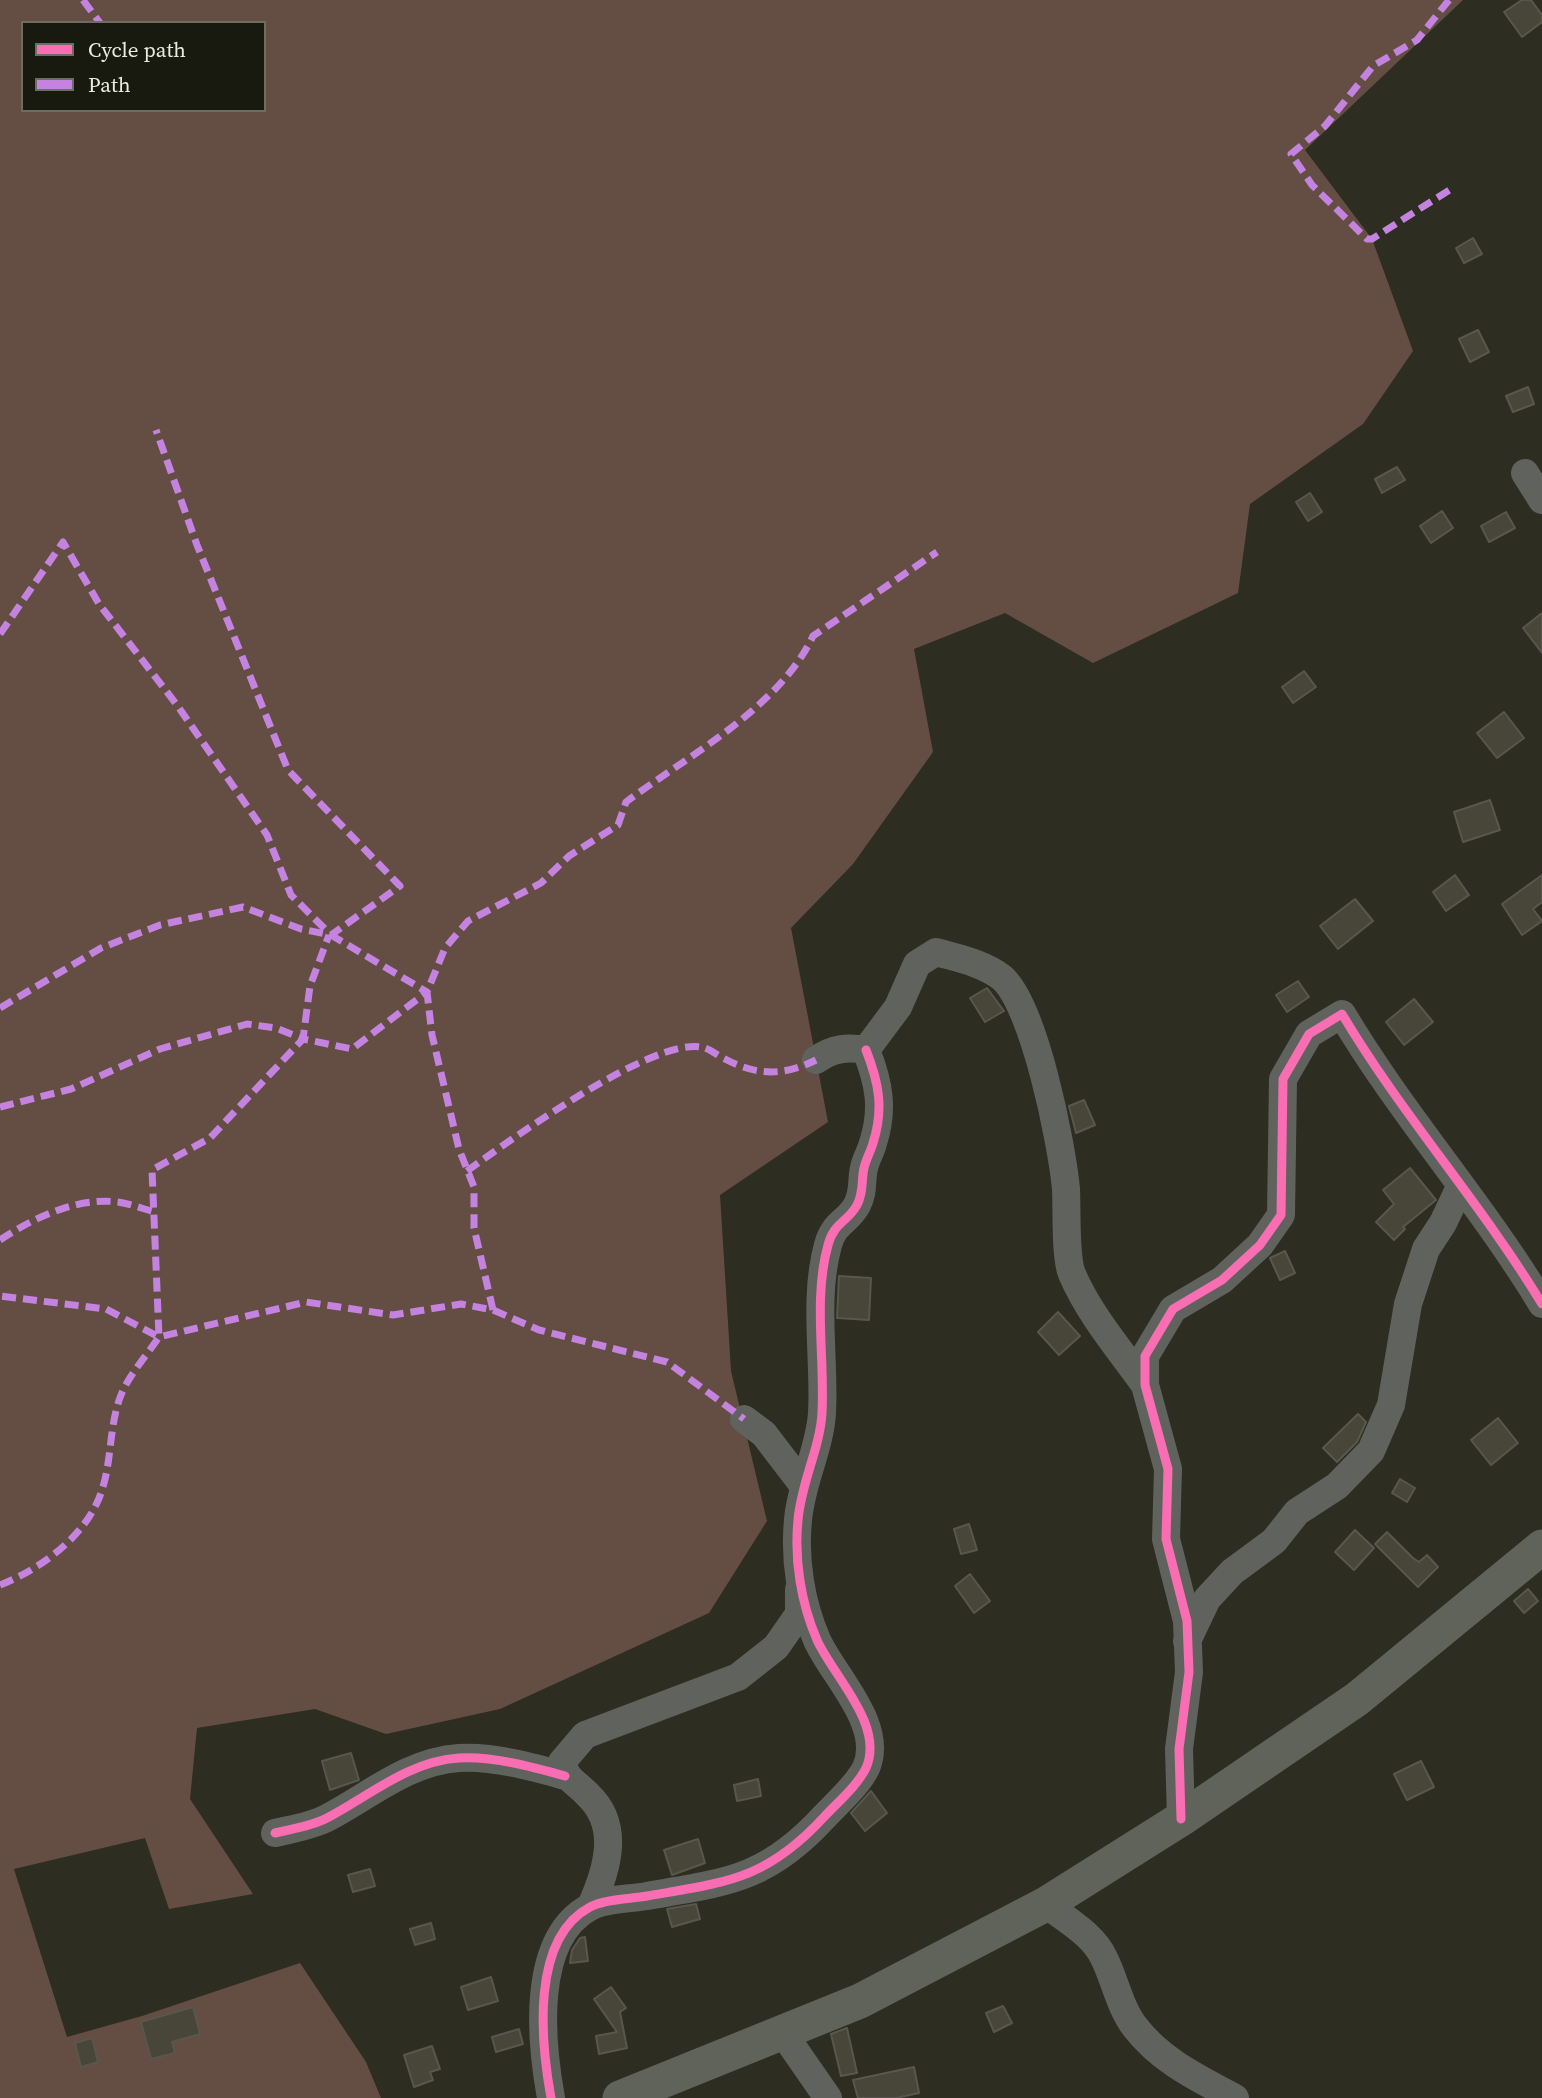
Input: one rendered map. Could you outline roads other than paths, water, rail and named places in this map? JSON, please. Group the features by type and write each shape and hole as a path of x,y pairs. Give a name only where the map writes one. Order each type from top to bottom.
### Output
{"main road":[{"path":"620,2098 860,2001 1046,1904 1181,1819 1357,1699 1542,1547"}],"street":[{"path":"1525,473 1542,500"},
{"path":"866,1050 898,1007 917,964 936,952 977,964 1002,978 1022,1011 1033,1038 1051,1107 1065,1185 1071,1272 1102,1324 1145,1385"},
{"path":"1181,1819 1179,1749 1189,1672 1187,1621 1166,1539 1168,1469 1145,1385 1145,1356 1174,1309 1222,1280 1260,1245 1281,1215 1283,1079 1309,1034 1329,1019 1342,1014 1460,1187 1488,1219 1542,1304"},
{"path":"817,1060 828,1052 847,1047 866,1050"},
{"path":"565,1776 562,1762 585,1735 738,1677 776,1647 799,1614 797,1522 803,1485 822,1417 821,1298 827,1246 835,1226 855,1210 863,1193 864,1168 881,1108 878,1082 866,1050"},
{"path":"1187,1641 1208,1599 1232,1572 1274,1541 1297,1512 1337,1486 1371,1451 1391,1405 1408,1304 1426,1249 1443,1223 1460,1187"},
{"path":"744,1419 764,1434 803,1485"},
{"path":"591,1906 723,1882 762,1868 787,1854 806,1837 850,1790 866,1766 869,1743 864,1717 834,1672 817,1640 799,1576"},
{"path":"275,1833 326,1819 362,1795 409,1771 459,1758 526,1766 565,1776 589,1796 604,1816 609,1840 605,1875 591,1906 570,1923 556,1948 545,1978 541,2018 551,2098"},
{"path":"1046,1904 1089,1937 1104,1956 1133,2025 1158,2051 1184,2071 1235,2098"},
{"path":"783,2033 828,2098"}]}
